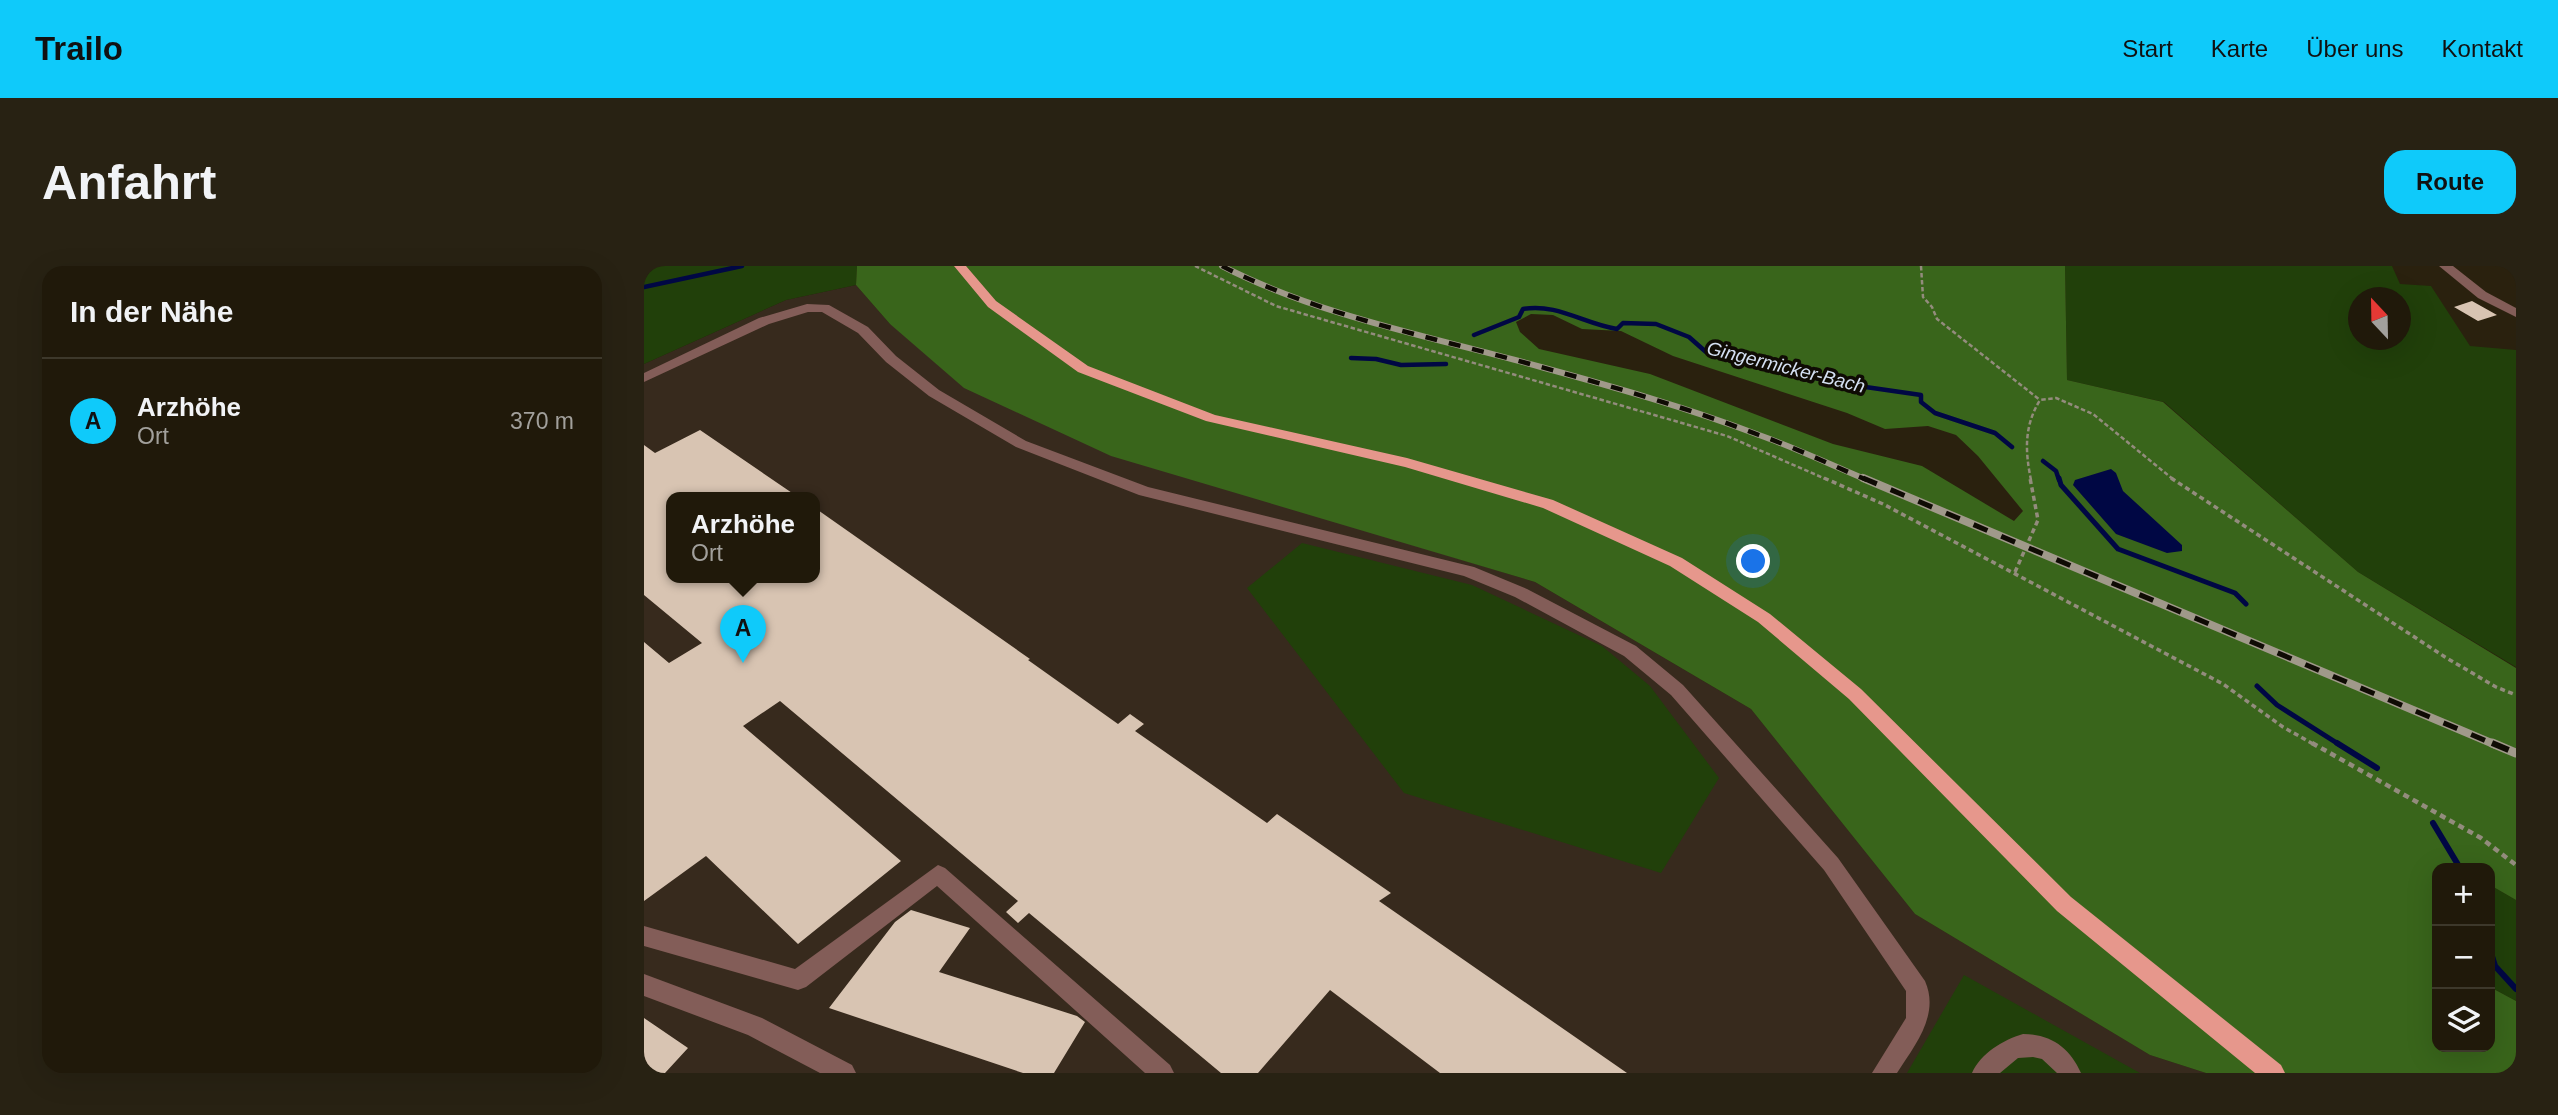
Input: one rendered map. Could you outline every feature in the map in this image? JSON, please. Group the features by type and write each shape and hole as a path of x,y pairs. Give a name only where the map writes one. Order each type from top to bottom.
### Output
{"main road":[{"path":"960,266 992,304 1083,369 1211,418 1407,463 1548,504 1676,562 1764,618 1855,694 2064,904 2273,1073"}],"street":[{"path":"2445,266 2482,295 2516,313"},
{"path":"644,378 764,321 807,308 825,308 863,330 891,359 934,393 1021,444 1144,491 1468,571 1521,593 1630,651 1677,690 1831,864 1917,988 1917,1021 1884,1073"},
{"path":"644,936 798,980 938,874 1162,1073"},
{"path":"644,985 754,1026 844,1073"},
{"path":"1984,1073 2006,1052 2031,1045 2048,1048 2064,1061 2069,1073"}],"path":[{"path":"1195,266 1276,306 1321,321 1727,436 1883,504 2223,684 2283,727 2481,838 2516,865"},
{"path":"1921,266 1923,297 1932,307 1937,319 2040,400 2056,398 2093,414 2161,471 2208,504 2445,657 2496,687 2516,695"},
{"path":"2014,572 2039,520 2025,449 2032,413 2040,400"}],"shaded area":[{"path":"856,285 890,324 1324,518 1535,582 1751,709 1915,914 2150,1055 2206,1073 644,1073 644,364 786,300"},
{"path":"2111,469 2116,473 2123,491 2182,545 2182,551 2167,553 2116,534 2073,485 2075,480"}],"green space":[{"path":"644,266 857,266 856,285 786,300 644,364"},
{"path":"857,266 2065,266 2067,380 2163,402 2358,572 2516,668 2516,900 2495,888 2495,863 2432,863 2432,1052 2495,1052 2495,990 2516,1001 2516,1073 2206,1073 2150,1055 1915,914 1751,709 1535,582 1111,456 964,388 890,324 856,285","holes":["1531,314 1553,315 1582,329 1621,331 1673,356 1847,413 1885,429 1928,426 1956,435 1978,456 2023,511 2014,521 1922,466 1833,444 1650,374 1539,349 1520,332 1516,322"]},
{"path":"2065,266 2392,266 2400,284 2431,286 2470,346 2516,350 2516,667 2358,572 2164,402 2067,380"},
{"path":"1302,543 1472,585 1602,646 1650,686 1719,778 1661,873 1404,793 1247,588"},
{"path":"2495,888 2516,900 2516,1001 2495,990"},
{"path":"1964,975 2140,1073 1907,1073"}],"building":[{"path":"2472,301 2497,315 2478,321 2454,307"},
{"path":"700,430 791,492 666,492 666,583 820,583 820,512 1118,724 1130,714 1144,724 1135,731 1267,823 1277,814 1391,893 1379,901 1627,1073 1440,1073 1330,990 1258,1073 1221,1073 1029,913 1018,923 1006,912 1018,901 780,701 743,726 901,861 798,944 706,856 644,901 644,642 669,663 702,643 644,595 644,445 655,453"},
{"path":"911,910 970,928 939,972 1077,1016 1085,1022 1054,1073 1023,1073 829,1008 895,922"},
{"path":"644,1018 688,1048 665,1073 644,1073"}],"waterway":[{"name":"Gingermicker-Bach","path":"644,287 742,266"},
{"name":"Gingermicker-Bach","path":"1474,335 1519,317 1523,309 1535,308 1559,311 1617,329 1623,323 1656,324 1689,337 1706,352 1756,358 1771,366 1831,382 1921,395 1921,402 1935,413 1995,433 2012,447"},
{"path":"1351,358 1376,359 1401,365 1446,364"},
{"name":"Gingermicker-Bach","path":"2043,461 2056,471 2059,480"},
{"name":"Gingermicker-Bach","path":"2059,478 2061,485 2118,549 2235,593 2246,604"},
{"name":"Gingermicker-Bach","path":"2257,686 2277,705 2340,745"},
{"name":"Gingermicker-Bach","path":"2337,743 2377,768"},
{"name":"Gingermicker-Bach","path":"2433,823 2457,863"},
{"name":"Gingermicker-Bach","path":"2495,966 2516,989"}],"railway":[{"path":"1222,266 1260,284 1338,312 1651,398 1786,445 1867,480"},
{"path":"1863,478 2496,745"},
{"path":"2492,743 2516,753"}],"place":[{"name":"Arzhöhe","path":"743,663"}]}
